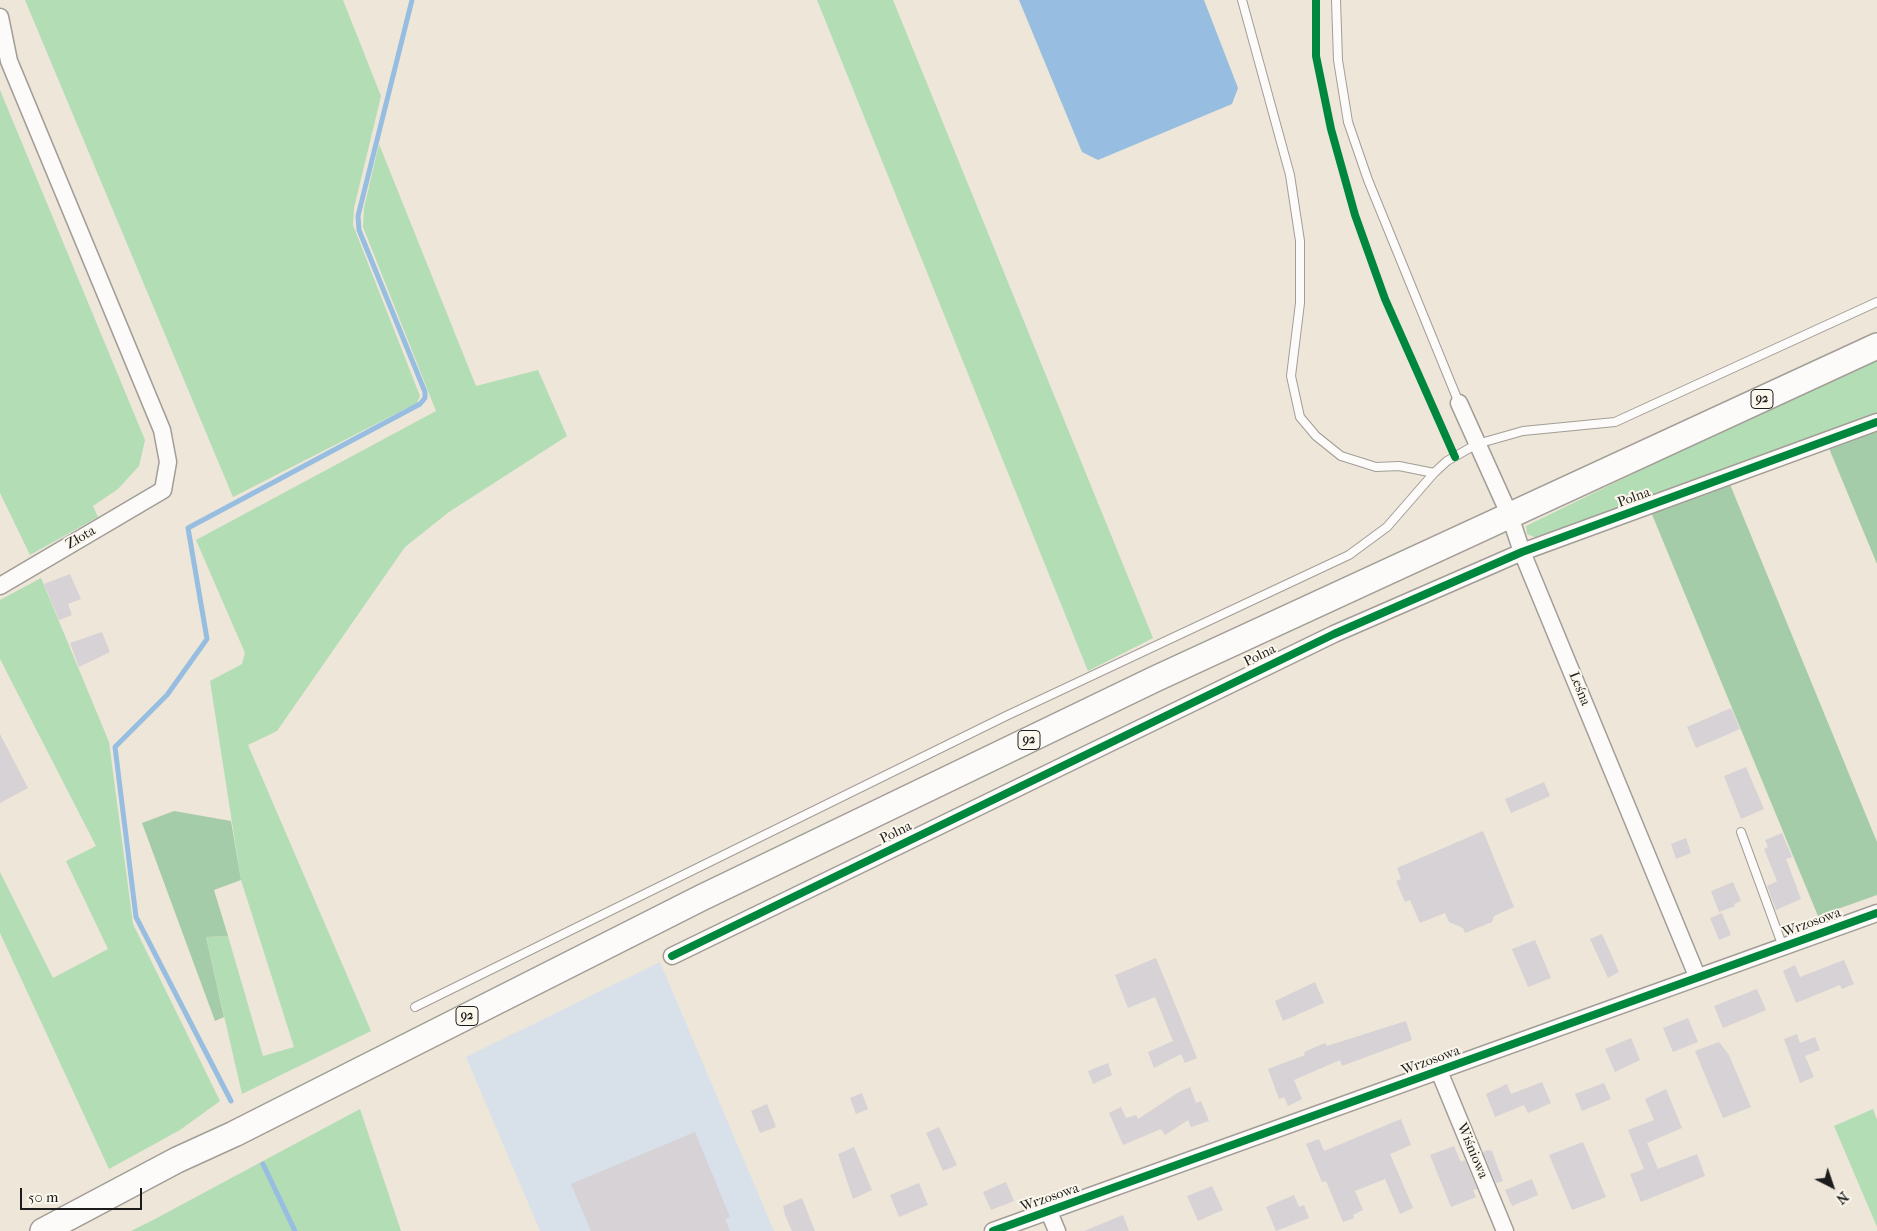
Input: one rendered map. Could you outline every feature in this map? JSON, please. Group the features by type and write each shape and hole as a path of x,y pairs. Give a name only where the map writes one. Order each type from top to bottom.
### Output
{"main road":[{"name":"92","path":"42,1231 176,1160 234,1134 702,898 1155,679 1877,346"},
{"name":"92","path":"70,1231 140,1193 234,1134"}],"street":[{"name":"Złota","path":"0,17 9,61 162,430 168,462 163,490 0,586"},
{"name":"Leśna","path":"1459,402 1510,516 1522,552 1697,976"},
{"name":"Polna","path":"672,956 1334,634 1522,552 1877,422"},
{"name":"Wrzosowa","path":"993,1231 1439,1072 1697,976 1877,913"},
{"name":"Wiśniowa","path":"1439,1072 1505,1231"},
{"path":"1049,1212 1057,1231"}],"lane":[{"path":"1242,0 1290,175 1300,241 1300,303 1291,376 1300,417 1316,436 1341,456 1376,467 1399,466 1434,472"},
{"path":"1336,0 1338,60 1348,122 1368,180 1459,402"},
{"path":"415,1007 1006,716 1349,555 1388,527 1434,472 1477,444 1523,431 1615,422 1877,302"},
{"path":"1741,832 1783,947"}],"shaded area":[{"path":"660,962 774,1231 540,1231 466,1057"}],"green space":[{"path":"25,0 343,0 381,96 354,208 353,225 420,396 417,403 233,497"},
{"path":"817,0 893,0 1153,638 1088,671"},
{"path":"0,90 145,440 139,466 118,489 93,506 98,517 30,555 0,493"},
{"path":"379,144 476,386 538,370 567,436 449,512 405,547 277,731 248,745 371,1031 242,1094 206,937 228,936 263,1056 294,1047 241,880 210,681 242,664 245,653 196,540 436,411 363,227 364,208"},
{"path":"1877,361 1877,415 1539,539 1527,534 1526,526 1686,448"},
{"path":"1877,428 1877,564 1828,446"},
{"path":"1729,482 1877,842 1877,895 1818,916 1651,512"},
{"path":"41,578 109,742 133,924 220,1101 180,1130 109,1169 0,933 0,872 53,978 108,949 66,861 96,846 0,659 0,600"},
{"path":"174,811 231,821 241,880 214,890 228,936 206,937 224,1017 215,1021 142,823"},
{"path":"360,1109 401,1231 131,1231 155,1219"},
{"path":"1873,1109 1877,1120 1877,1227 1834,1126"}],"water":[{"path":"1019,0 1204,0 1238,88 1232,104 1098,160 1082,152"}],"building":[{"path":"70,574 81,599 68,604 72,615 59,620 44,584"},
{"path":"102,632 110,652 79,667 70,643"},
{"path":"1731,708 1740,729 1696,748 1687,727"},
{"path":"0,734 28,788 0,803"},
{"path":"1746,767 1764,809 1741,819 1724,776"},
{"path":"1544,782 1550,796 1511,813 1505,799"},
{"path":"1483,831 1514,907 1494,916 1492,922 1465,933 1463,928 1449,922 1445,913 1420,923 1410,900 1405,902 1396,881 1401,879 1397,868"},
{"path":"1782,833 1792,857 1786,859 1801,899 1776,910 1767,886 1777,881 1764,849 1768,847 1765,840"},
{"path":"1686,838 1691,853 1676,859 1671,844"},
{"path":"1733,882 1741,901 1734,904 1735,906 1719,912 1711,891"},
{"path":"1722,913 1731,935 1719,940 1710,918"},
{"path":"1602,934 1619,972 1608,978 1590,939"},
{"path":"1535,940 1551,978 1528,987 1512,949"},
{"path":"1156,958 1197,1058 1185,1063 1181,1054 1154,1068 1148,1052 1173,1041 1155,997 1128,1008 1115,975"},
{"path":"1844,960 1854,984 1842,989 1840,985 1796,1003 1783,971 1795,965 1800,977"},
{"path":"1315,982 1324,1003 1283,1021 1275,1001"},
{"path":"1757,989 1766,1010 1723,1028 1714,1006"},
{"path":"1688,1018 1698,1042 1673,1052 1663,1028"},
{"path":"1406,1021 1412,1040 1342,1066 1340,1060 1294,1080 1302,1099 1288,1106 1284,1097 1279,1099 1268,1069 1305,1055 1304,1052 1325,1043 1327,1046"},
{"path":"1797,1034 1800,1043 1815,1037 1820,1050 1805,1056 1814,1077 1800,1083 1784,1039"},
{"path":"1631,1038 1640,1060 1615,1072 1605,1049"},
{"path":"1719,1042 1729,1055 1751,1107 1723,1118 1695,1051"},
{"path":"1108,1063 1112,1075 1093,1084 1088,1071"},
{"path":"1542,1082 1551,1103 1528,1113 1524,1105 1495,1117 1486,1094 1507,1084 1511,1094"},
{"path":"1604,1083 1611,1099 1582,1111 1575,1094"},
{"path":"1190,1087 1196,1103 1201,1101 1209,1121 1191,1127 1188,1120 1165,1135 1161,1129 1123,1145 1109,1113 1121,1107 1126,1118 1136,1115 1138,1119 1179,1092"},
{"path":"1666,1089 1682,1128 1647,1143 1658,1169 1697,1154 1705,1176 1641,1202 1630,1174 1644,1169 1628,1130 1654,1120 1645,1099"},
{"path":"862,1093 868,1109 856,1114 850,1098"},
{"path":"767,1104 776,1127 760,1133 751,1111"},
{"path":"1401,1119 1411,1145 1390,1154 1413,1208 1400,1214 1385,1179 1355,1191 1363,1210 1353,1215 1354,1218 1343,1222 1326,1181 1322,1182 1306,1144 1319,1139 1324,1151"},
{"path":"939,1127 957,1165 943,1171 926,1133"},
{"path":"695,1132 730,1217 725,1219 730,1231 591,1231 571,1184"},
{"path":"1583,1142 1606,1197 1572,1210 1549,1155"},
{"path":"1454,1146 1461,1162 1465,1160 1477,1189 1473,1190 1476,1197 1451,1207 1430,1155"},
{"path":"854,1147 872,1190 853,1199 838,1154"},
{"path":"1492,1151 1503,1181 1496,1183 1483,1152"},
{"path":"1532,1179 1538,1195 1512,1206 1505,1190"},
{"path":"1006,1182 1014,1201 991,1210 983,1192"},
{"path":"919,1183 928,1205 899,1217 890,1195"},
{"path":"1212,1186 1223,1210 1198,1221 1187,1196"},
{"path":"1294,1195 1299,1207 1304,1205 1309,1218 1276,1231 1266,1207"},
{"path":"802,1198 815,1231 792,1231 785,1215 783,1206"},
{"path":"1123,1215 1129,1231 1084,1231"}],"waterway":[{"path":"231,1101 136,917 115,747 167,695 207,639 188,528 420,404 425,398 425,392 359,230 358,216 412,0"},
{"path":"263,1164 295,1231"}],"cycle path":[{"path":"1316,0 1316,56 1331,129 1355,215 1385,299 1455,457"},
{"path":"672,956 1334,634 1522,552 1877,422"},
{"path":"993,1231 1877,913"}]}
